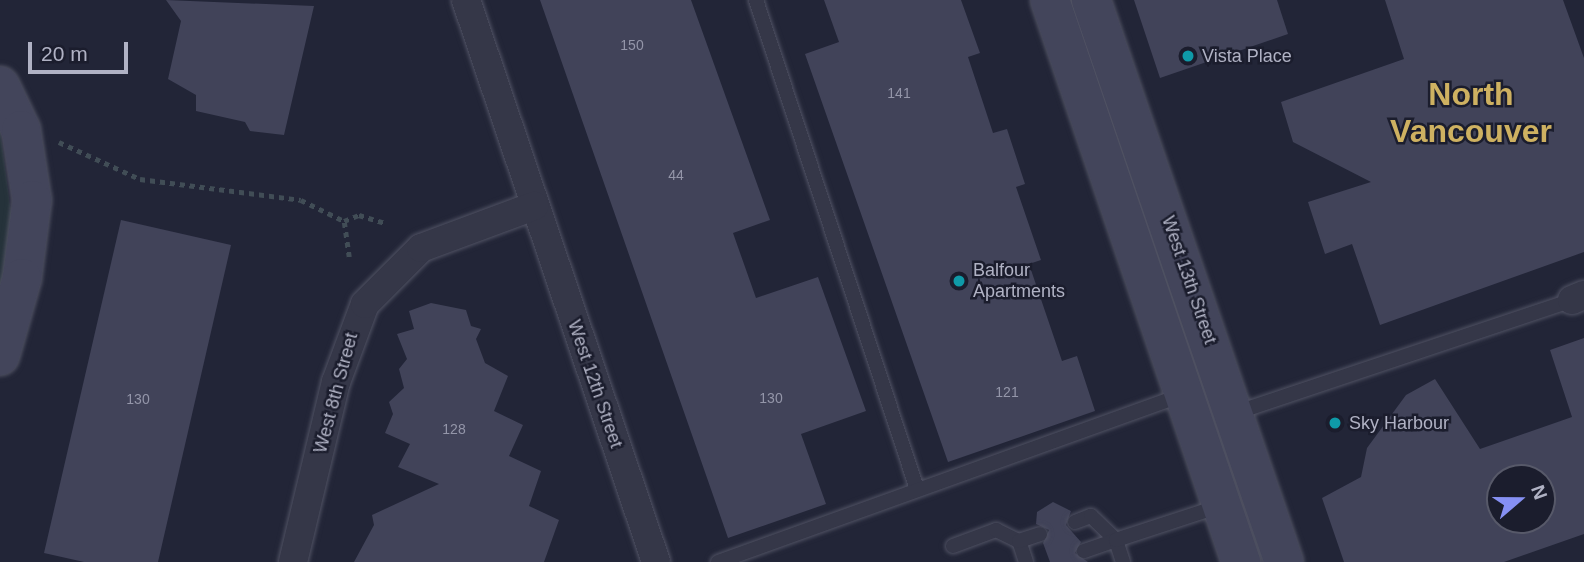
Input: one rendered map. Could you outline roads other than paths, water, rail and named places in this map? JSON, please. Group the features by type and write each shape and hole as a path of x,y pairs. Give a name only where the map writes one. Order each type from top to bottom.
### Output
{"main road":[{"path":"1050,0 1241,562"},
{"name":"West 13th Street","path":"1091,0 1284,562"},
{"path":"0,356 22,278 32,200 7,101"}],"street":[{"path":"466,0 534,206"},
{"name":"West 8th Street","path":"293,562 336,382 365,304 421,248 534,206"},
{"name":"West 12th Street","path":"534,206 656,562"}],"lane":[{"path":"756,0 916,486"},
{"path":"1235,413 1578,297"},
{"path":"718,562 916,486 1185,394"},
{"path":"1084,551 1222,506"},
{"path":"1075,522 1091,516 1116,540 1123,562"},
{"path":"953,546 996,530 1019,541 1040,534"},
{"path":"1019,541 1026,562"}],"place":[{"name":"Vista Place","path":"1188,56"},
{"name":"Balfour Apartments","path":"959,281"},
{"name":"Sky Harbour","path":"1335,423"}],"district":[{"name":"North Vancouver","path":"1471,114"}]}
